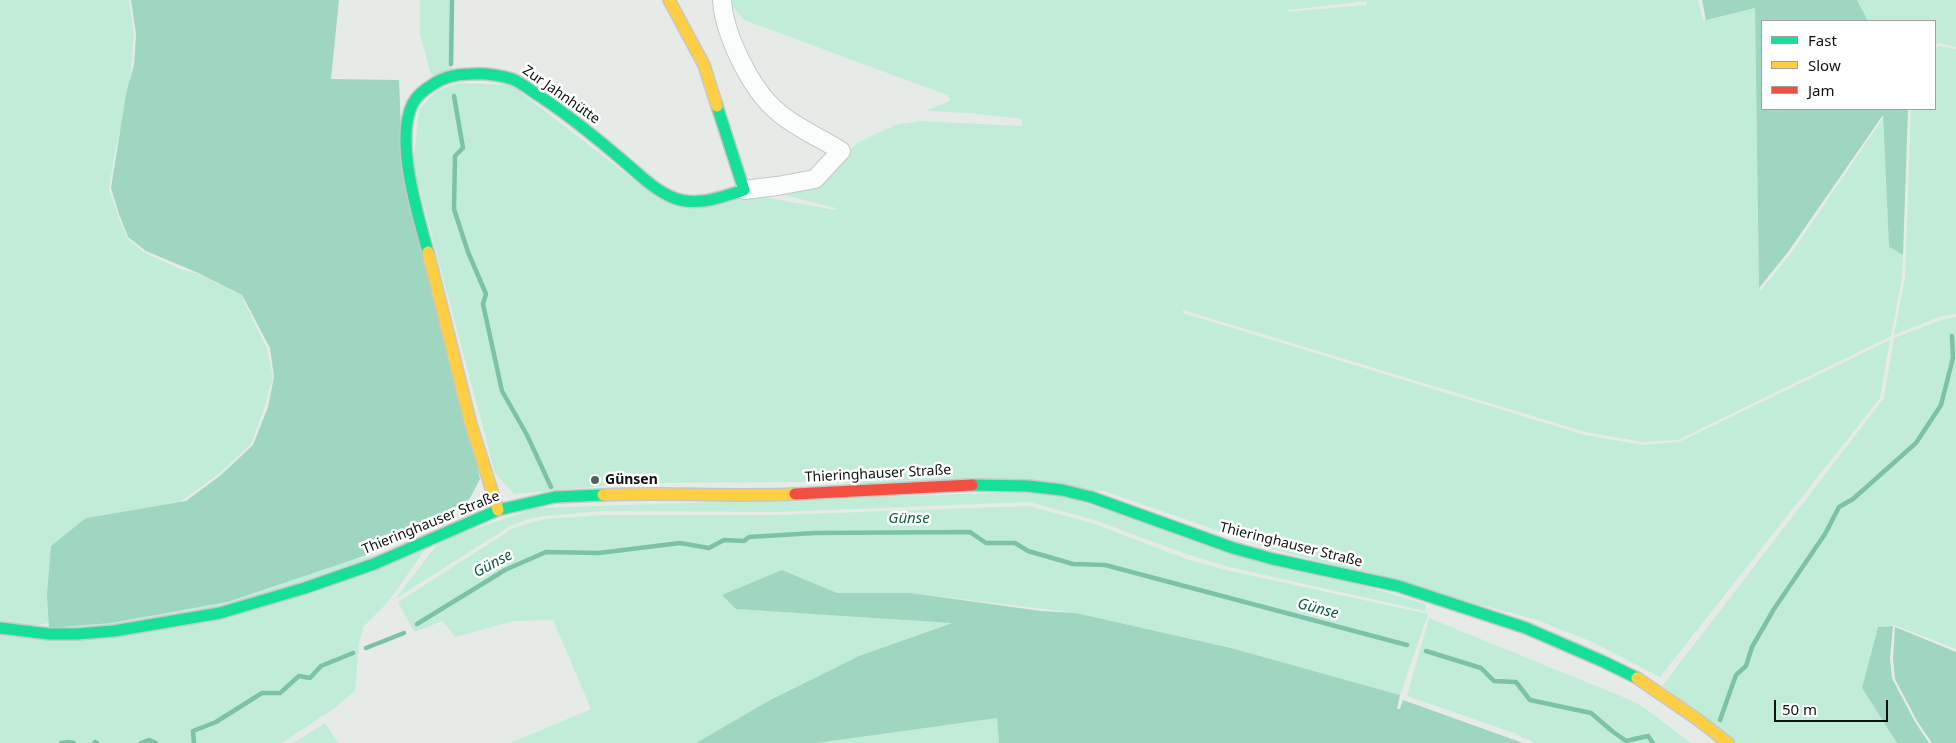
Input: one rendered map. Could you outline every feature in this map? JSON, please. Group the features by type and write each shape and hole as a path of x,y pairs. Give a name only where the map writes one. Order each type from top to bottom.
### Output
{"street":[{"path":"669,0 704,65 744,190 777,186 815,178 841,151 787,119 767,102 750,79 740,58 724,21 722,0"},
{"name":"Zur Jahnhütte","path":"498,510 486,478 458,375 408,167 408,119 418,97 426,88 441,80 474,73 501,75 514,80 546,100 663,194 694,202 715,199 744,190"},
{"name":"Thieringhauser Straße","path":"0,628 49,634 77,634 114,631 220,613 305,588 374,564 498,510 532,501 576,495 638,493 766,495 985,484 1028,486 1062,490 1092,497 1233,548 1428,594 1526,628 1602,661 1640,680 1728,743"}],"green space":[{"path":"0,0 129,0 134,34 129,95 116,146 109,189 118,216 127,238 145,253 180,269 196,273 241,295 267,349 273,377 251,444 219,474 180,502 86,518 47,595 49,628 0,622"},
{"path":"131,0 339,0 331,79 399,80 401,131 480,479 470,498 445,523 370,554 227,602 111,623 49,628 47,595 51,546 86,518 186,501 221,475 253,445 268,407 274,377 270,348 242,295 196,272 146,251 128,237 119,214 111,188 126,94 134,65 136,34"},
{"path":"420,0 449,0 452,73 431,75 420,34"},
{"path":"727,0 1698,0 1703,20 1755,8 1759,288 1761,290 1792,252 1883,118 1889,247 1903,255 1902,278 1891,336 1678,440 1643,442 1585,432 1183,310 1183,313 1585,435 1643,445 1679,442 1890,340 1880,398 1660,677 1590,641 1537,620 1265,547 1104,491 805,482 638,483 514,494 495,473 413,165 419,109 436,91 458,83 511,85 659,199 758,196 835,210 836,208 772,192 824,178 857,143 895,125 920,121 1022,126 1022,119 969,113 926,111 951,100 947,95 744,20","holes":["1367,1 1366,5 1286,12"]},
{"path":"1702,0 1857,0 1867,20 1761,20 1761,110 1908,110 1903,255 1889,247 1883,115 1788,252 1759,288 1755,8 1706,20"},
{"path":"1857,0 1956,0 1956,47 1938,43 1936,45 1936,20 1867,20"},
{"path":"1938,46 1956,49 1956,314 1942,316 1894,335 1905,277 1911,110 1936,110 1936,48"},
{"path":"1956,317 1956,649 1894,625 1878,627 1862,688 1897,743 1735,743 1662,686 1884,398 1894,338 1944,319"},
{"path":"1027,492 1060,496 1426,604 1425,611 1229,567 1189,555 1094,520 1029,502 779,512 604,511 545,516 529,519 510,526 395,599 440,541 535,508"},
{"path":"1029,506 1092,523 1186,559 1230,571 1428,614 1400,695 1231,648 1076,613 911,593 837,593 782,570 736,609 954,622 859,656 770,700 696,743 510,743 591,709 553,620 514,621 455,637 443,621 414,632 398,602 512,529 546,519 603,515 776,515"},
{"path":"429,544 388,602 363,627 359,643 355,691 332,710 282,743 0,743 0,633"},
{"path":"782,570 837,593 911,593 1041,611 1076,613 1231,648 1400,695 1397,709 1400,709 1403,700 1523,743 999,743 997,718 817,743 696,743 770,700 859,656 952,623 736,609 722,595"},
{"path":"1429,618 1642,706 1691,743 1535,743 1514,733 1407,696"},
{"path":"1893,626 1890,658 1892,678 1915,722 1929,743 1897,743 1862,688 1878,627"},
{"path":"1895,627 1956,652 1956,743 1932,743 1917,721 1895,679 1893,659"},
{"path":"997,718 999,743 817,743"},
{"path":"325,723 338,743 293,743"}],"waterway":[{"path":"451,64 452,0"},
{"path":"454,96 463,148 455,156 454,209 468,252 486,294 483,304 502,391 527,435 551,487"},
{"path":"1720,720 1736,675 1746,666 1752,647 1774,609 1825,534 1839,507 1853,499 1916,443 1941,405 1953,358 1952,336"},
{"name":"Günse","path":"417,624 505,570 546,552 599,553 680,543 709,548 724,540 744,541 749,537 815,533 970,532 986,543 1015,543 1028,551 1073,564 1105,565 1407,645"},
{"name":"Günse","path":"366,648 404,633"},
{"name":"Günse","path":"1426,651 1481,668 1494,681 1516,682 1530,700 1591,713 1626,741 1648,736 1653,743"},
{"name":"Günse","path":"194,743 193,731 216,722 262,693 280,693 299,676 310,678 321,666 353,653"},
{"name":"Günse","path":"141,743 149,740 156,743"},
{"name":"Günse","path":"61,743 74,743"}],"traffic: fast":[{"path":"428,252 410,177 406,136 408,118 413,103 421,93 436,82 456,75 466,74 497,75 516,81 573,120 655,188 674,198 692,202 718,198 744,190 717,106"},
{"path":"972,485 1028,486 1062,490 1091,497 1233,548 1273,559 1398,586 1526,628 1637,678"},
{"path":"0,628 49,634 77,634 114,631 220,613 305,588 374,564 498,510 555,497 603,495"}],"traffic: slow":[{"path":"669,0 704,65 717,106"},
{"path":"428,252 470,421 498,510"},
{"path":"603,495 795,494"},
{"path":"1637,678 1697,719 1728,743"}],"traffic: jam":[{"path":"795,494 972,485"}],"place":[{"name":"Günsen","path":"595,480"}]}
